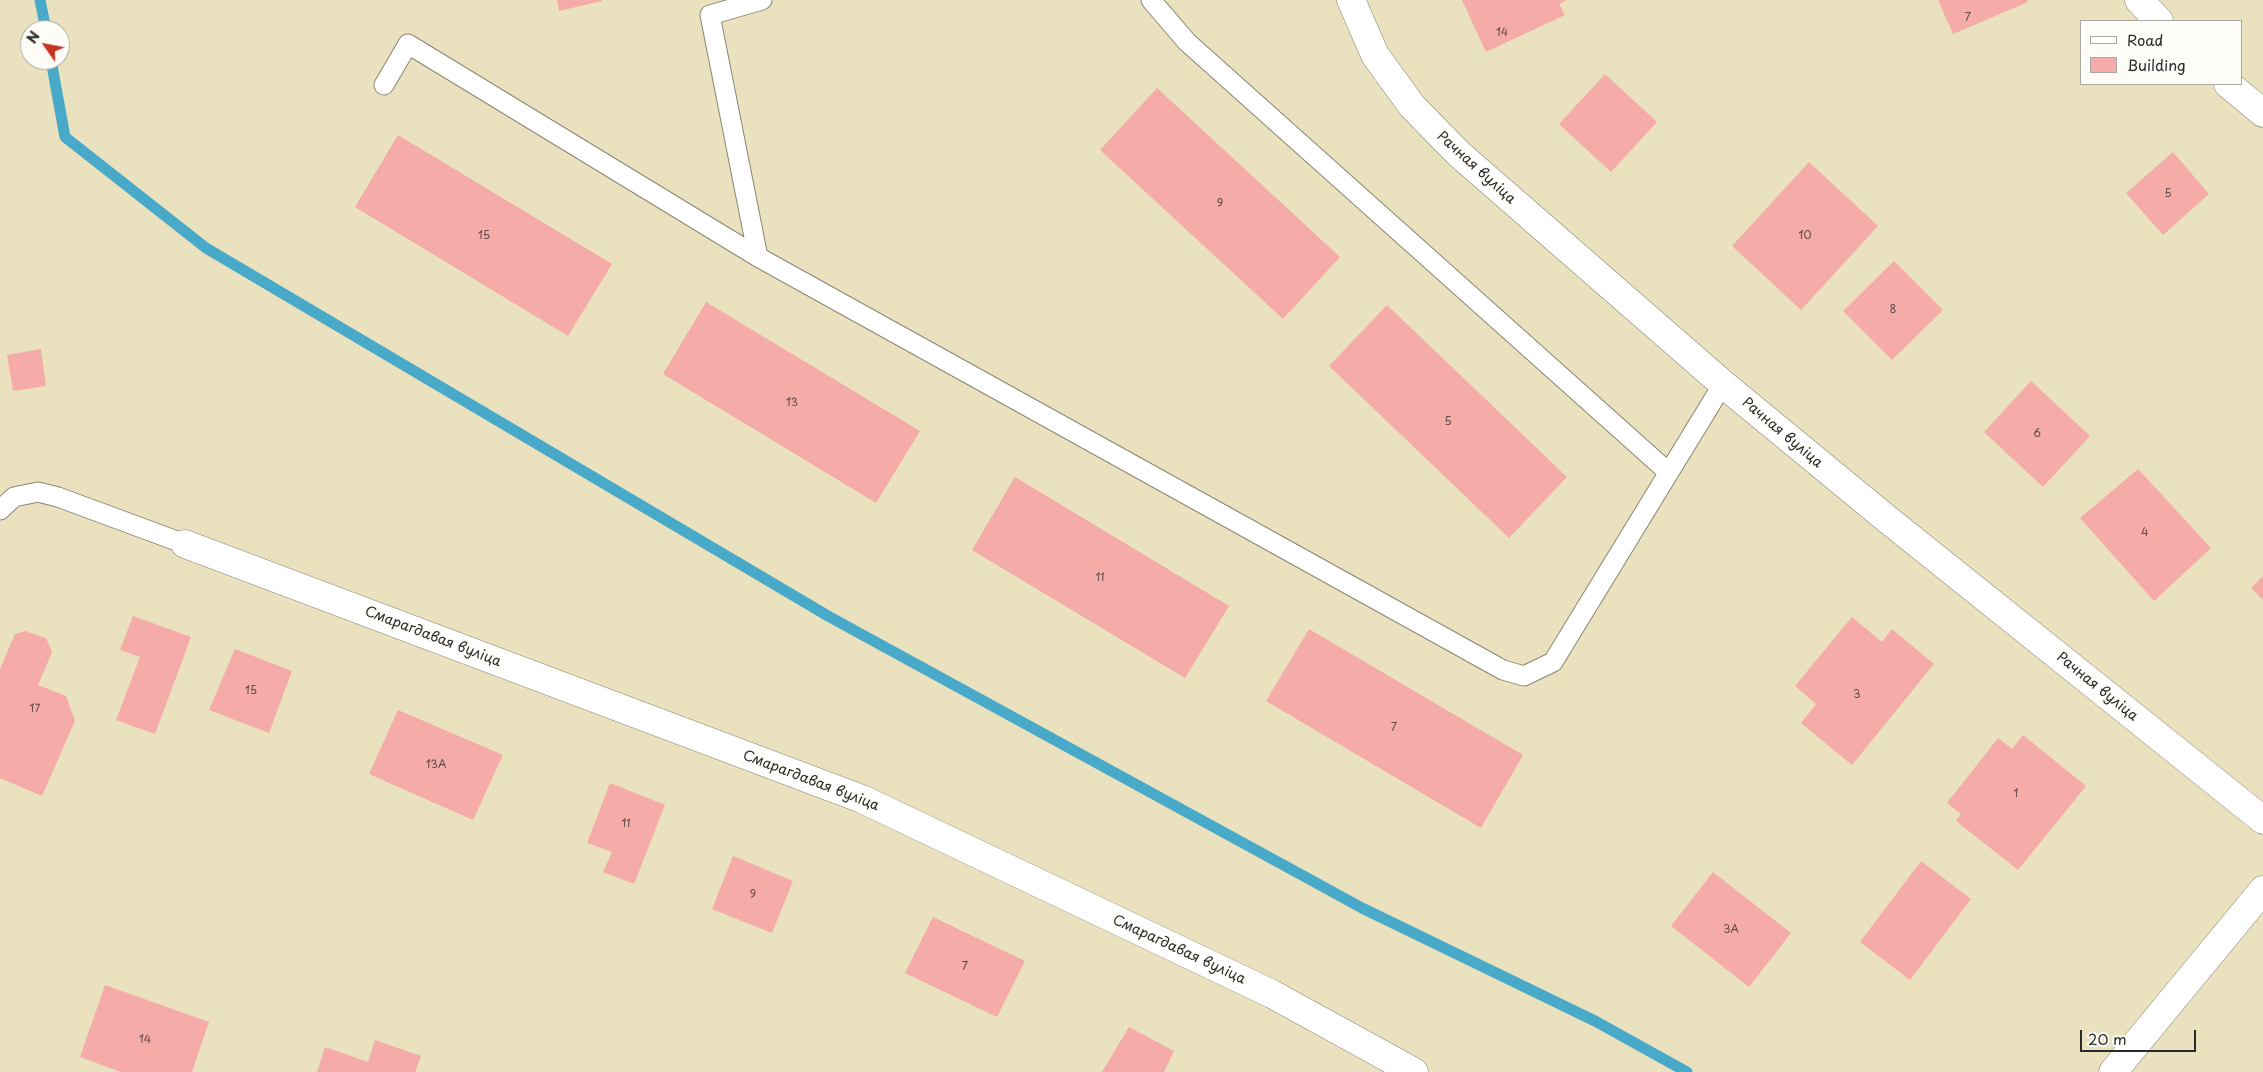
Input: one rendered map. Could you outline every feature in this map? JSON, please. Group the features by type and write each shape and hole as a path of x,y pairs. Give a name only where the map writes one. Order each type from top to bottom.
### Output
{"street":[{"name":"Рачная вуліца","path":"1352,0 1375,55 1412,106 1459,154 1722,384 1886,519 2263,820"},
{"path":"2139,0 2158,20"},
{"path":"2229,85 2263,113"},
{"name":"Смарагдавая вуліца","path":"185,544 862,799 1272,994 1414,1072"},
{"path":"2113,1072 2263,890"}],"lane":[{"path":"758,257 708,8 762,0"},
{"path":"1151,0 1187,42 1668,472"},
{"path":"384,85 408,44 758,257 1503,670 1524,676 1553,662 1722,384"},
{"path":"0,510 14,497 38,492 58,497 185,544"}],"building":[{"path":"557,0 602,0 602,1 559,11"},
{"path":"1462,0 1567,0 1559,4 1565,15 1486,52"},
{"path":"1938,0 2027,0 2028,2 1953,34"},
{"path":"1605,74 1657,122 1611,172 1559,124"},
{"path":"1157,88 1340,257 1283,319 1100,150"},
{"path":"398,135 612,264 568,336 355,207"},
{"path":"2173,152 2209,194 2163,235 2126,193"},
{"path":"1809,162 1878,226 1801,310 1732,246"},
{"path":"1894,261 1943,310 1892,360 1843,311"},
{"path":"706,302 920,431 876,503 663,374"},
{"path":"1387,305 1567,477 1509,538 1329,366"},
{"path":"41,349 46,386 13,391 7,355"},
{"path":"2031,381 2090,436 2043,487 1984,432"},
{"path":"2138,469 2211,548 2154,601 2080,518"},
{"path":"1015,477 1229,606 1185,678 972,550"},
{"path":"2263,576 2263,600 2251,588"},
{"path":"133,616 191,637 155,734 116,720 140,657 120,650"},
{"path":"1852,617 1882,642 1892,629 1934,664 1852,765 1801,723 1816,704 1795,686"},
{"path":"1309,629 1523,755 1481,828 1266,701"},
{"path":"25,631 46,638 52,652 38,685 66,696 75,721 42,796 0,778 0,669 15,634"},
{"path":"235,649 292,671 269,733 209,710"},
{"path":"398,710 503,755 473,820 369,774"},
{"path":"2023,735 2086,786 2018,870 1956,821 1961,814 1947,803 1998,738 2012,749"},
{"path":"610,783 665,805 634,884 603,872 612,852 587,843"},
{"path":"733,856 793,881 772,933 712,909"},
{"path":"1921,861 1971,899 1910,980 1860,942"},
{"path":"1713,872 1791,933 1749,987 1671,926"},
{"path":"933,917 1025,961 997,1017 905,973"},
{"path":"105,985 209,1022 192,1072 121,1072 80,1057"},
{"path":"1129,1027 1174,1051 1164,1072 1102,1072"},
{"path":"375,1040 421,1056 415,1072 317,1072 325,1047 368,1062"}],"waterway":[{"path":"40,0 44,20"},
{"path":"53,70 65,137 206,248 828,616 1362,908 1595,1021 1687,1072"}]}
